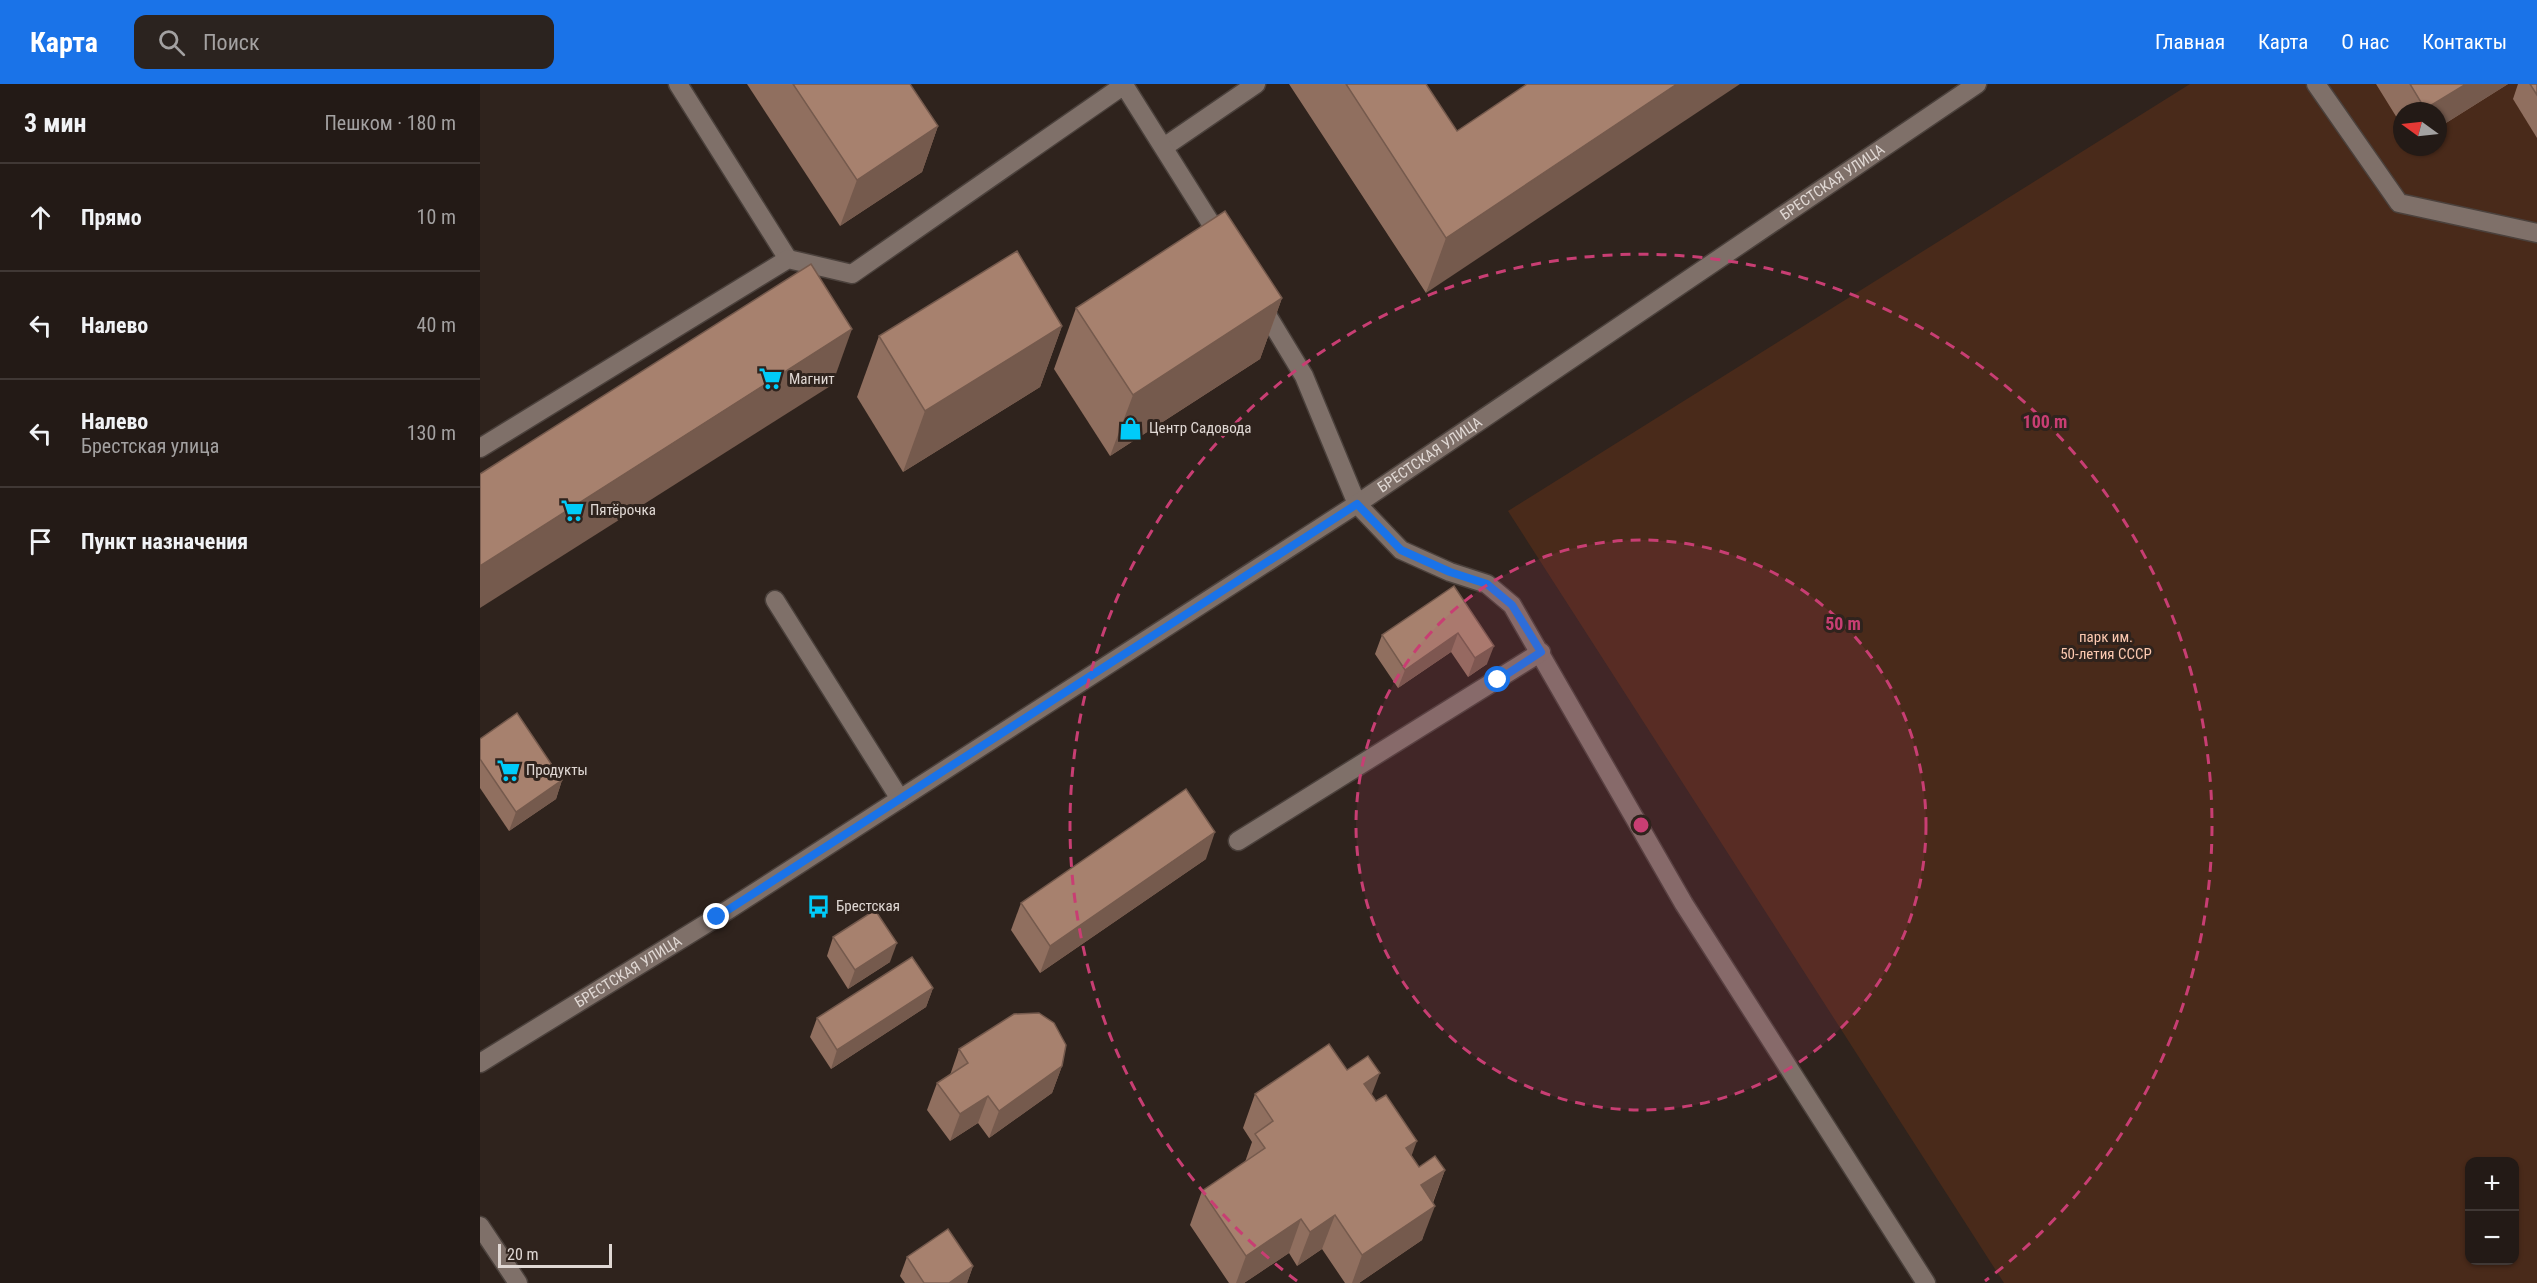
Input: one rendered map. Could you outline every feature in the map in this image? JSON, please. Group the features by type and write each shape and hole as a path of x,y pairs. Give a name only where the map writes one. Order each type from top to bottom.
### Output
{"street":[{"path":"678,84 788,259 852,274 1124,84 1231,256"},
{"path":"1164,147 1256,84"},
{"name":"БРЕСТСКАЯ УЛИЦА","path":"480,1064 717,917 1357,504 1977,84"},
{"path":"2316,84 2399,203 2537,233"},
{"path":"480,448 788,259"},
{"path":"1249,286 1304,376 1357,504 1401,550 1450,572 1487,584 1512,605 1684,904 1926,1283"},
{"path":"775,600 900,799"},
{"path":"1238,841 1541,652"},
{"path":"480,1226 518,1283"}],"green space":[{"name":"парк им. 50-летия СССР","path":"2190,84 2537,84 2537,1283 2004,1283 1508,511"}],"building":[{"path":"793,84 910,84 938,126 857,180"},
{"path":"1346,84 1426,84 1457,131 1527,84 1677,84 1446,238"},
{"path":"2410,84 2466,84 2436,102 2421,102"},
{"path":"2530,84 2537,84 2537,95"},
{"path":"1225,211 1282,298 1133,395 1076,308"},
{"path":"1017,251 1062,326 925,411 879,336"},
{"path":"811,264 852,329 480,566 480,474"},
{"path":"1454,586 1494,646 1475,658 1458,633 1405,670 1382,635"},
{"name":"Продукты","path":"517,713 562,780 516,812 480,759 480,739"},
{"path":"1186,789 1215,832 1050,946 1021,903"},
{"path":"875,910 897,943 855,970 833,937"},
{"path":"912,957 933,988 837,1050 817,1018"},
{"path":"1039,1013 1054,1023 1066,1045 1062,1066 999,1111 988,1096 960,1114 937,1083 968,1063 959,1049 1014,1014"},
{"path":"1329,1044 1347,1070 1368,1056 1380,1073 1364,1084 1376,1101 1386,1095 1417,1141 1406,1148 1419,1167 1435,1156 1445,1170 1421,1185 1435,1206 1362,1255 1335,1215 1310,1232 1301,1219 1246,1256 1202,1191 1265,1148 1255,1134 1273,1121 1255,1094"},
{"path":"948,1229 973,1266 949,1283 924,1283 907,1257"}],"place":[{"name":"Магнит","path":"771,379"},
{"name":"Центр Садовода","path":"1131,428"},
{"name":"Пятёрочка","path":"572,510"},
{"name":"Продукты","path":"508,770"},
{"name":"Брестская","path":"818,906"}],"route":[{"path":"717,917 1357,504 1401,550 1450,572 1487,584 1512,605 1541,652 1498,680"}]}
